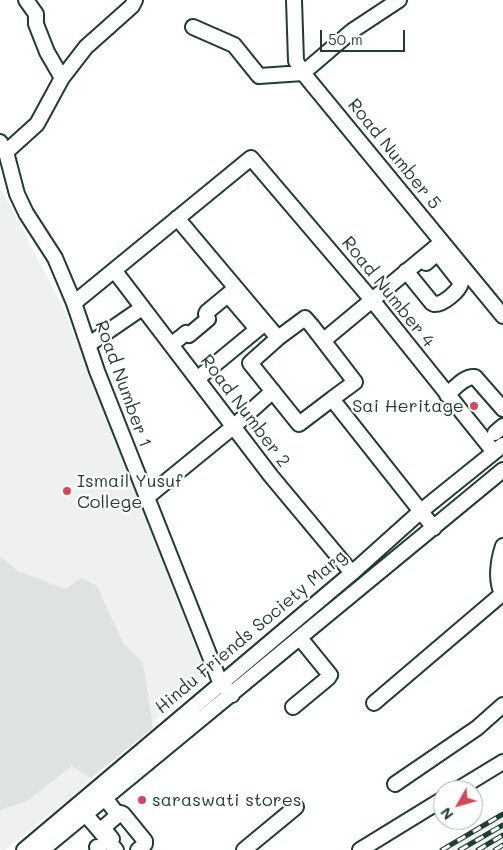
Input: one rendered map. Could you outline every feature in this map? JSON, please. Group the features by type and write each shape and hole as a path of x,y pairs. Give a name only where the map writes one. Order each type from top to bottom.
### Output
{"street":[{"path":"26,0 36,14 36,24 47,52 62,78"},
{"path":"3,147 37,124 62,78 86,47 132,6 135,0"},
{"name":"Road Number 5","path":"294,0 296,61 303,73 442,242 455,266 503,316"},
{"path":"192,27 234,45 259,76 303,73 352,31 399,0"},
{"name":"Road Number 1","path":"3,147 23,206 55,258 76,306 88,345 146,498 220,682 232,695"},
{"name":"Road Number 4","path":"177,218 251,158 372,300 447,395 499,439"},
{"path":"76,306 115,276 177,218 232,292 262,326 278,338"},
{"path":"408,274 442,242"},
{"path":"324,340 372,300 408,274 437,254 455,266 461,285 437,305 432,302 408,274"},
{"name":"Road Number 2","path":"115,276 139,310 173,343 233,427 271,476 352,573"},
{"path":"173,343 186,333 189,336 208,320 207,312 232,292"},
{"path":"88,345 139,310"},
{"path":"305,318 324,340 355,382 299,424 250,363 278,338 305,318"},
{"path":"199,377 262,326"},
{"path":"447,395 465,379 472,376 503,409"},
{"path":"146,498 233,427 273,391"},
{"path":"332,399 434,528"},
{"name":"Hindu Friends Society Marg","path":"24,850 81,810 220,682 352,573 499,439"},
{"name":"Hindu Friends Society Marg","path":"42,850 57,845 81,810 105,798 503,470"},
{"path":"374,703 503,594 498,585 500,554 503,546"},
{"path":"293,707 329,676 300,638"},
{"path":"395,784 477,728 503,705"},
{"path":"473,780 503,762"},
{"path":"105,798 118,815"},
{"path":"360,850 433,805"},
{"path":"244,850 296,807"},
{"path":"81,810 107,848"},
{"path":"107,848 104,827 121,813 145,841 145,844 138,850"}],"shaded area":[{"name":"Ismail Yusuf College","path":"0,187 64,309 206,674 73,795 5,850 0,850"},
{"path":"0,556 18,571 65,589 81,578 97,586 123,643 143,663 153,728 91,778 72,766 27,801 0,810"},
{"path":"503,811 503,850 437,850 471,830 483,830 483,823"}],"railway":[{"path":"442,850 503,814"},
{"path":"460,850 503,825"},
{"path":"478,850 503,835"},
{"path":"495,850 503,845"}],"place":[{"name":"Sai Heritage","path":"474,406"},
{"name":"Ismail Yusuf College","path":"67,491"},
{"name":"saraswati stores","path":"142,800"}]}
